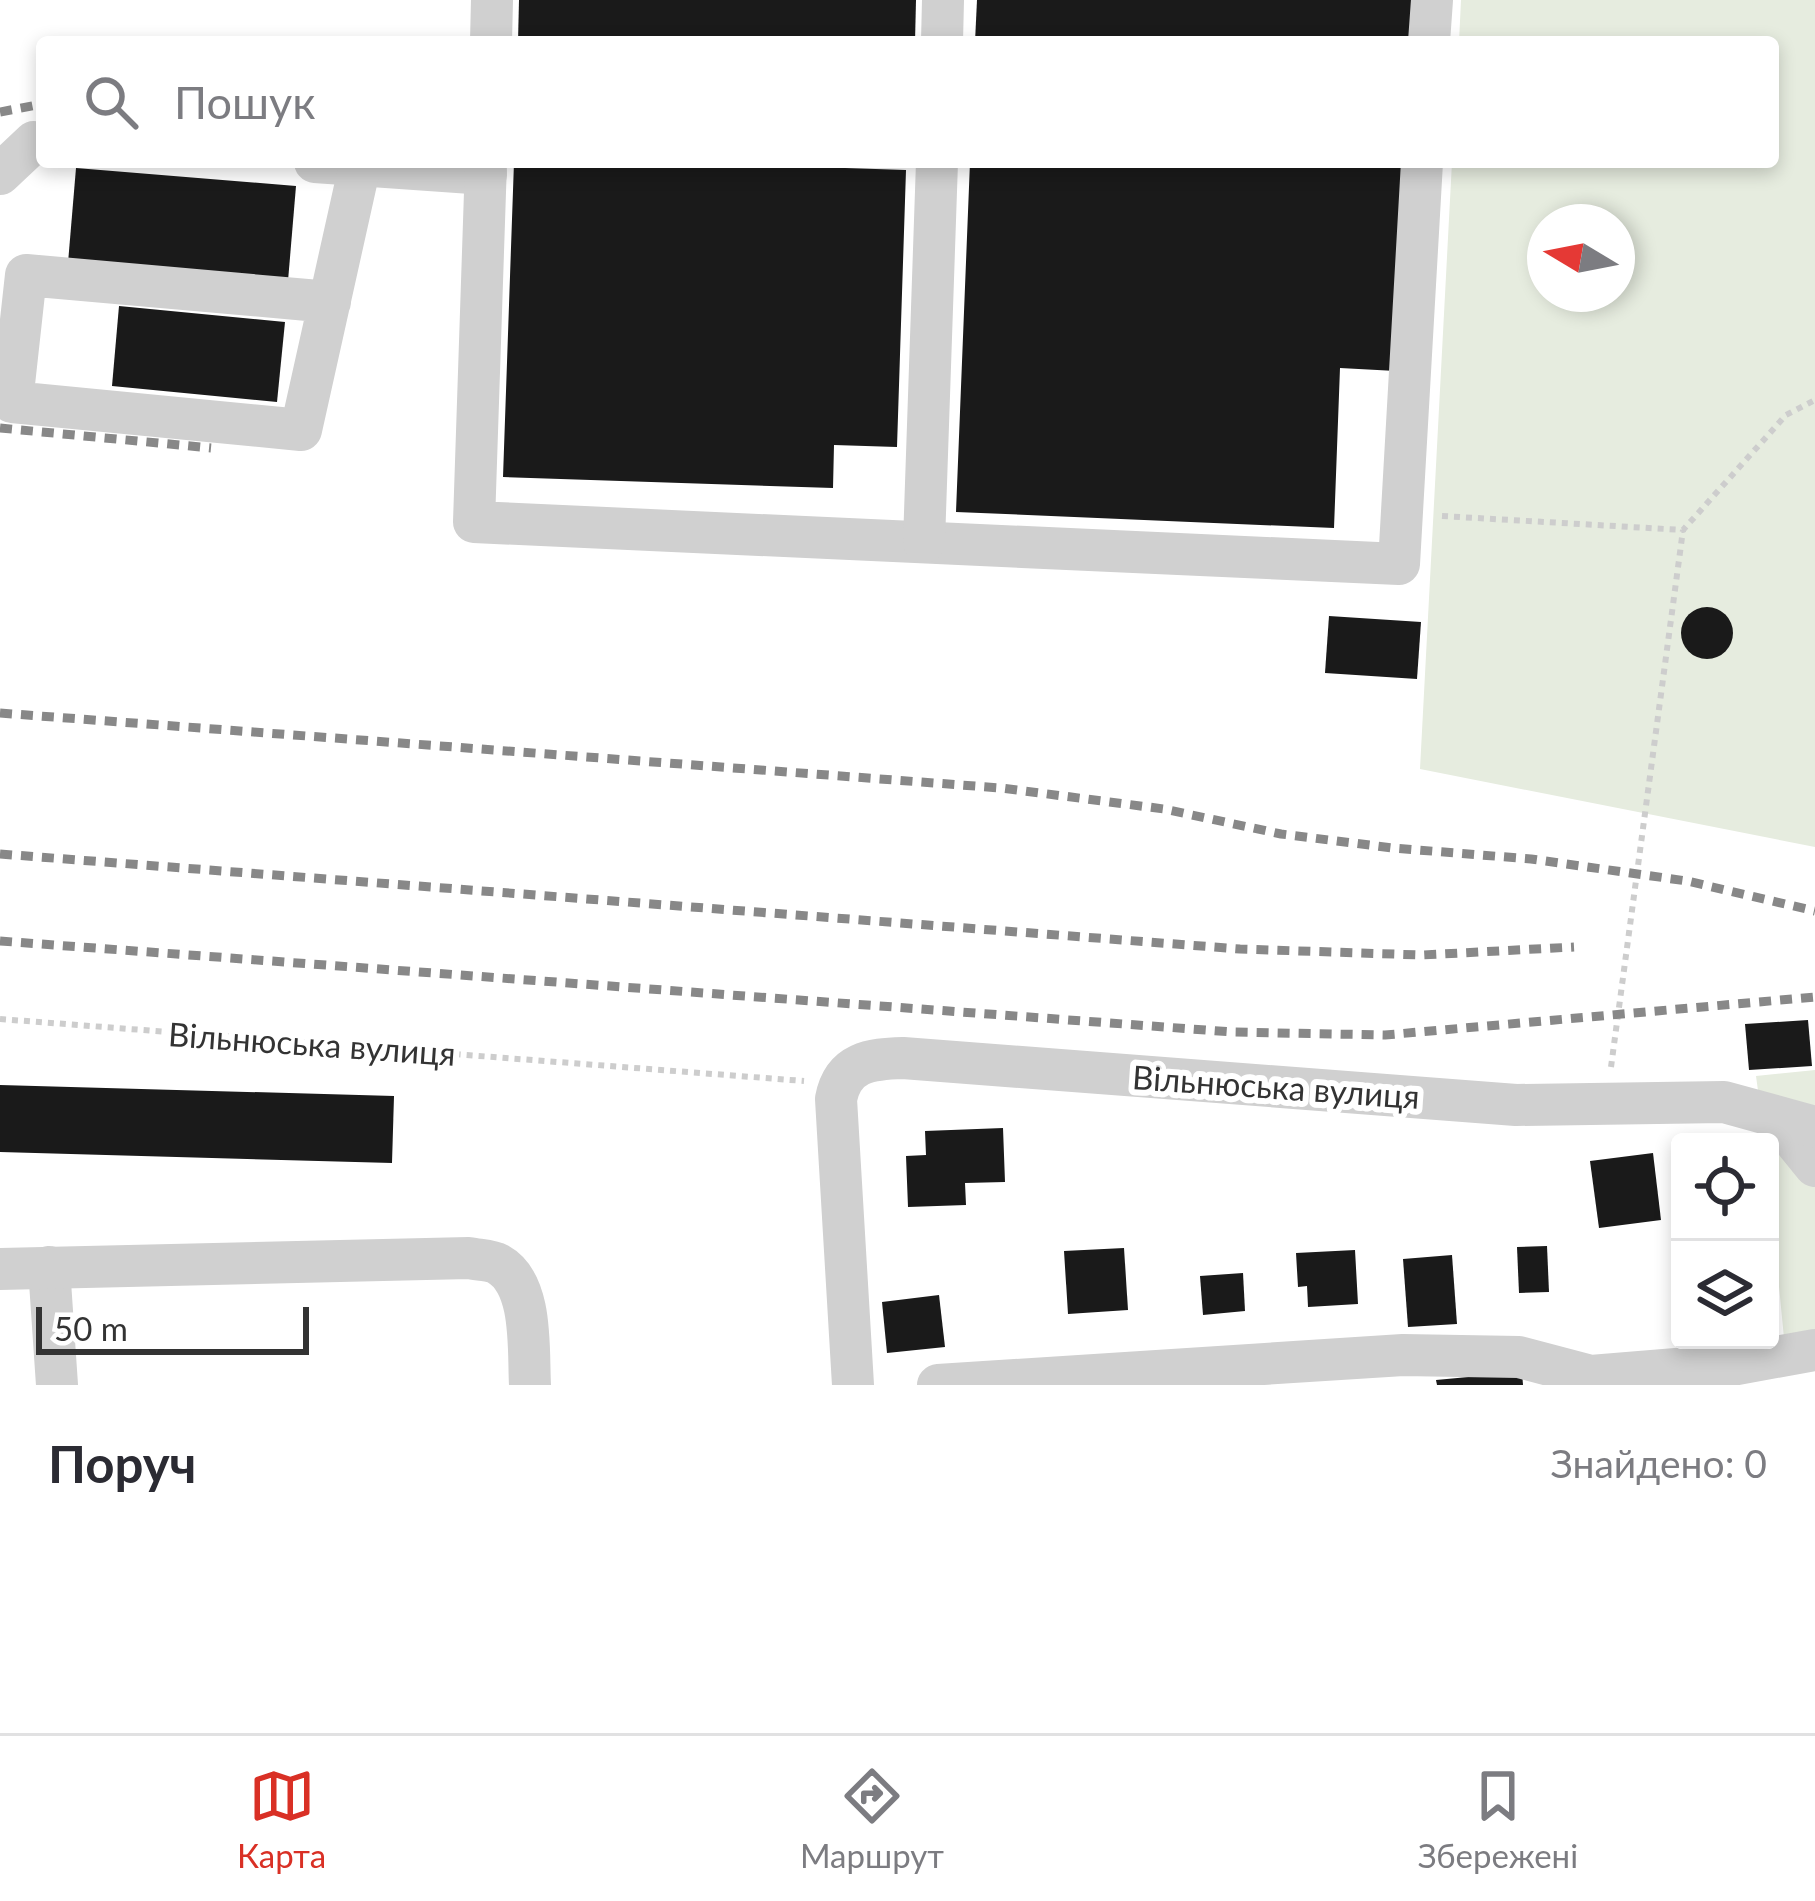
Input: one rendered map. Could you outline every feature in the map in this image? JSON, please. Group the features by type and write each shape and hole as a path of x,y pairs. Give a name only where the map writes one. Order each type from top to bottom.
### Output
{"street":[{"path":"491,36 492,0"},
{"path":"942,36 943,0"},
{"path":"1430,36 1432,0"},
{"path":"0,174 36,142"},
{"path":"330,302 26,275 12,402 301,430 330,302 359,168"},
{"path":"486,168 474,522 1399,564 1422,168"},
{"path":"924,542 937,168"},
{"name":"Вільнюська вулиця","path":"837,1091 845,1074 865,1060 903,1058 1516,1105 1724,1102 1796,1123"},
{"path":"837,1091 853,1385"},
{"path":"1796,1123 1815,1166"},
{"path":"0,1269 470,1258 500,1264 517,1287 525,1314 530,1385"},
{"path":"49,1268 57,1385"},
{"path":"938,1385 1403,1355 1519,1357 1592,1381 1737,1364 1815,1349"}],"path":[{"path":"1606,1106 1683,530 1786,416 1815,400"},
{"path":"1402,513 1683,530"},
{"name":"Вільнюська вулиця","path":"0,1019 837,1091"}],"shaded area":[{"path":"1461,0 1815,0 1815,847 1420,769 1452,168 1779,168 1779,36 1459,36"},
{"path":"1815,1070 1815,1331 1784,1338 1779,1287 1779,1133 1764,1133 1756,1076"}],"building":[{"path":"519,0 916,0 915,36 518,36"},
{"path":"977,0 1412,0 1410,36 975,36"},
{"path":"76,168 296,186 288,281 68,263"},
{"path":"514,168 906,170 897,447 834,445 833,488 503,477"},
{"path":"970,168 1405,168 1396,371 1340,368 1334,528 956,512"},
{"path":"119,306 285,322 277,402 112,386"},
{"path":"1707,607 1725,615 1733,633 1725,651 1707,659 1689,651 1681,633 1689,615"},
{"path":"1329,616 1421,622 1417,679 1325,673"},
{"path":"1808,1020 1812,1066 1749,1070 1745,1024"},
{"path":"0,1085 394,1096 392,1163 0,1152"},
{"path":"1003,1128 1005,1182 965,1183 966,1205 908,1207 906,1156 926,1155 925,1131"},
{"path":"1653,1153 1661,1220 1599,1228 1590,1161"},
{"path":"1547,1246 1549,1292 1519,1293 1517,1247"},
{"path":"1124,1248 1128,1310 1068,1314 1064,1251"},
{"path":"1355,1250 1358,1304 1308,1307 1307,1286 1298,1287 1296,1253"},
{"path":"1452,1255 1457,1324 1408,1327 1403,1259"},
{"path":"1243,1273 1245,1311 1203,1315 1200,1276"},
{"path":"939,1295 945,1347 887,1353 882,1302"},
{"path":"1522,1372 1523,1385 1437,1385 1436,1380"}],"railway":[{"path":"0,112 36,105"},
{"path":"0,428 211,448"},
{"path":"0,713 1001,788 1164,809 1281,834 1531,859 1687,881 1815,911"},
{"path":"0,854 1240,949 1422,955 1574,947"},
{"path":"0,941 1232,1032 1385,1035 1815,997"}]}
